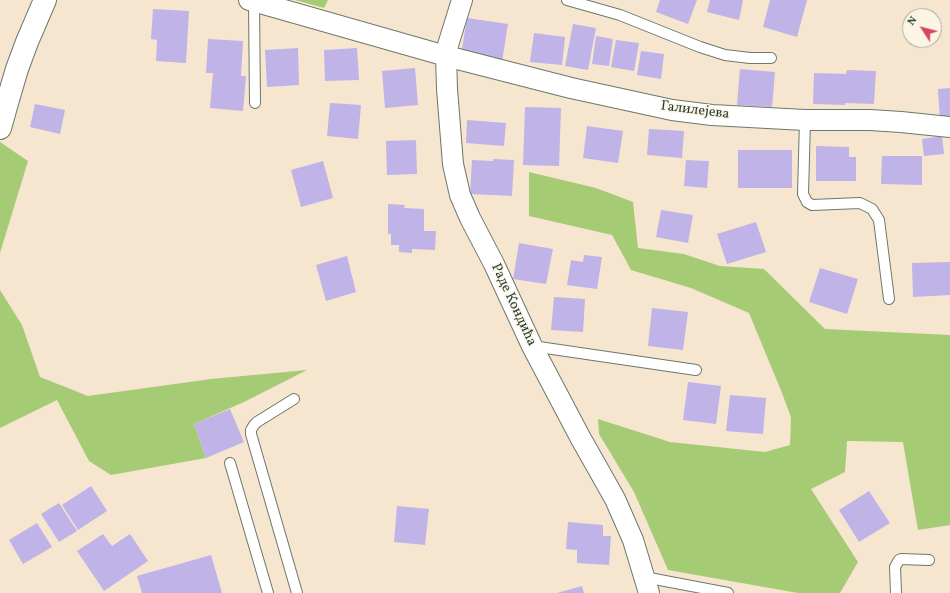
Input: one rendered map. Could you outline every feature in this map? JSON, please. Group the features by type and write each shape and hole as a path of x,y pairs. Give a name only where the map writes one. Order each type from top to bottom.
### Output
{"street":[{"path":"0,128 3,101 45,0"},
{"name":"Раде Кондића","path":"462,0 446,56 453,164 460,196 494,264 532,346 580,437 615,499 633,540 647,585"},
{"name":"Галилејева","path":"252,1 446,56 571,88 672,110 805,120 870,120 950,127"}],"lane":[{"path":"567,0 620,15 700,48 725,55 750,58 771,58"},
{"path":"252,1 254,103"},
{"path":"805,120 803,194 807,202 812,205 860,203 872,209 879,220 889,299"},
{"path":"532,346 696,370"},
{"path":"294,399 257,422 251,430 251,434 297,593"},
{"path":"230,463 268,593"},
{"path":"896,593 895,567 899,560 929,560"},
{"path":"647,585 728,593"}],"green space":[{"path":"295,0 328,0 324,8"},
{"path":"0,142 28,161 0,253"},
{"path":"529,172 596,188 633,202 638,248 684,254 720,266 764,269 825,329 950,335 950,525 918,530 903,442 847,441 845,472 811,489 858,562 840,593 798,593 668,570 634,492 599,434 598,419 670,442 765,452 790,445 791,417 749,313 691,288 631,270 612,235 529,216"},
{"path":"0,290 22,325 40,377 88,396 211,379 307,370 244,402 194,424 206,458 111,475 89,461 57,400 0,428"}],"building":[{"path":"660,0 697,0 688,24 656,12"},
{"path":"710,0 743,0 739,20 707,12"},
{"path":"770,0 807,0 797,37 763,27"},
{"path":"153,9 189,11 186,63 156,61 157,40 151,39"},
{"path":"467,18 508,24 502,62 461,55"},
{"path":"573,24 596,28 588,70 565,66"},
{"path":"534,33 565,37 562,65 530,62"},
{"path":"596,36 613,39 609,66 592,64"},
{"path":"208,39 243,41 241,76 246,76 243,111 210,108 213,73 206,73"},
{"path":"616,40 639,43 634,71 611,67"},
{"path":"298,48 299,85 267,87 265,50"},
{"path":"357,48 359,80 325,81 324,50"},
{"path":"641,51 664,54 661,79 637,75"},
{"path":"415,68 418,105 385,108 382,71"},
{"path":"740,69 775,72 772,107 737,105"},
{"path":"847,70 876,71 874,104 813,104 814,73 846,74"},
{"path":"950,88 950,121 940,122 938,89"},
{"path":"330,103 361,105 358,139 327,136"},
{"path":"35,104 65,110 60,134 30,127"},
{"path":"525,107 561,108 559,166 523,165"},
{"path":"467,120 506,123 504,146 466,143"},
{"path":"587,126 623,131 618,163 583,158"},
{"path":"649,129 684,131 682,158 647,155"},
{"path":"942,136 944,154 924,156 922,139"},
{"path":"416,140 417,174 387,175 386,141"},
{"path":"816,146 849,147 849,157 856,157 856,181 816,181"},
{"path":"738,150 792,150 792,188 738,188"},
{"path":"882,156 922,156 922,185 881,184"},
{"path":"493,159 514,160 512,196 470,194 472,160 493,161"},
{"path":"686,160 709,161 707,188 684,186"},
{"path":"323,161 333,198 301,207 291,170"},
{"path":"388,204 405,205 404,208 424,209 424,231 436,231 435,250 412,249 412,253 399,252 399,245 391,245 391,234 388,234"},
{"path":"661,210 693,215 688,243 656,237"},
{"path":"756,222 766,252 727,264 717,234"},
{"path":"519,243 553,249 546,284 513,279"},
{"path":"584,255 602,257 597,289 567,285 571,260 583,262"},
{"path":"347,256 356,292 326,301 316,265"},
{"path":"950,262 950,295 913,297 912,263"},
{"path":"820,268 858,279 847,314 809,302"},
{"path":"554,297 585,299 583,332 551,330"},
{"path":"652,308 688,312 683,350 648,346"},
{"path":"688,382 721,386 716,424 683,420"},
{"path":"730,395 766,398 763,434 726,431"},
{"path":"230,409 244,442 206,458 194,424"},
{"path":"91,486 107,511 78,530 62,505"},
{"path":"869,491 890,523 859,542 839,510"},
{"path":"59,503 77,531 59,542 41,514"},
{"path":"397,506 429,509 425,545 394,542"},
{"path":"568,522 603,525 603,536 611,536 609,565 577,563 577,550 566,549"},
{"path":"37,523 52,547 23,564 9,540"},
{"path":"103,534 112,546 130,534 148,561 104,591 77,551"},
{"path":"211,555 222,593 142,593 137,576"},
{"path":"582,586 584,593 557,593"}]}
